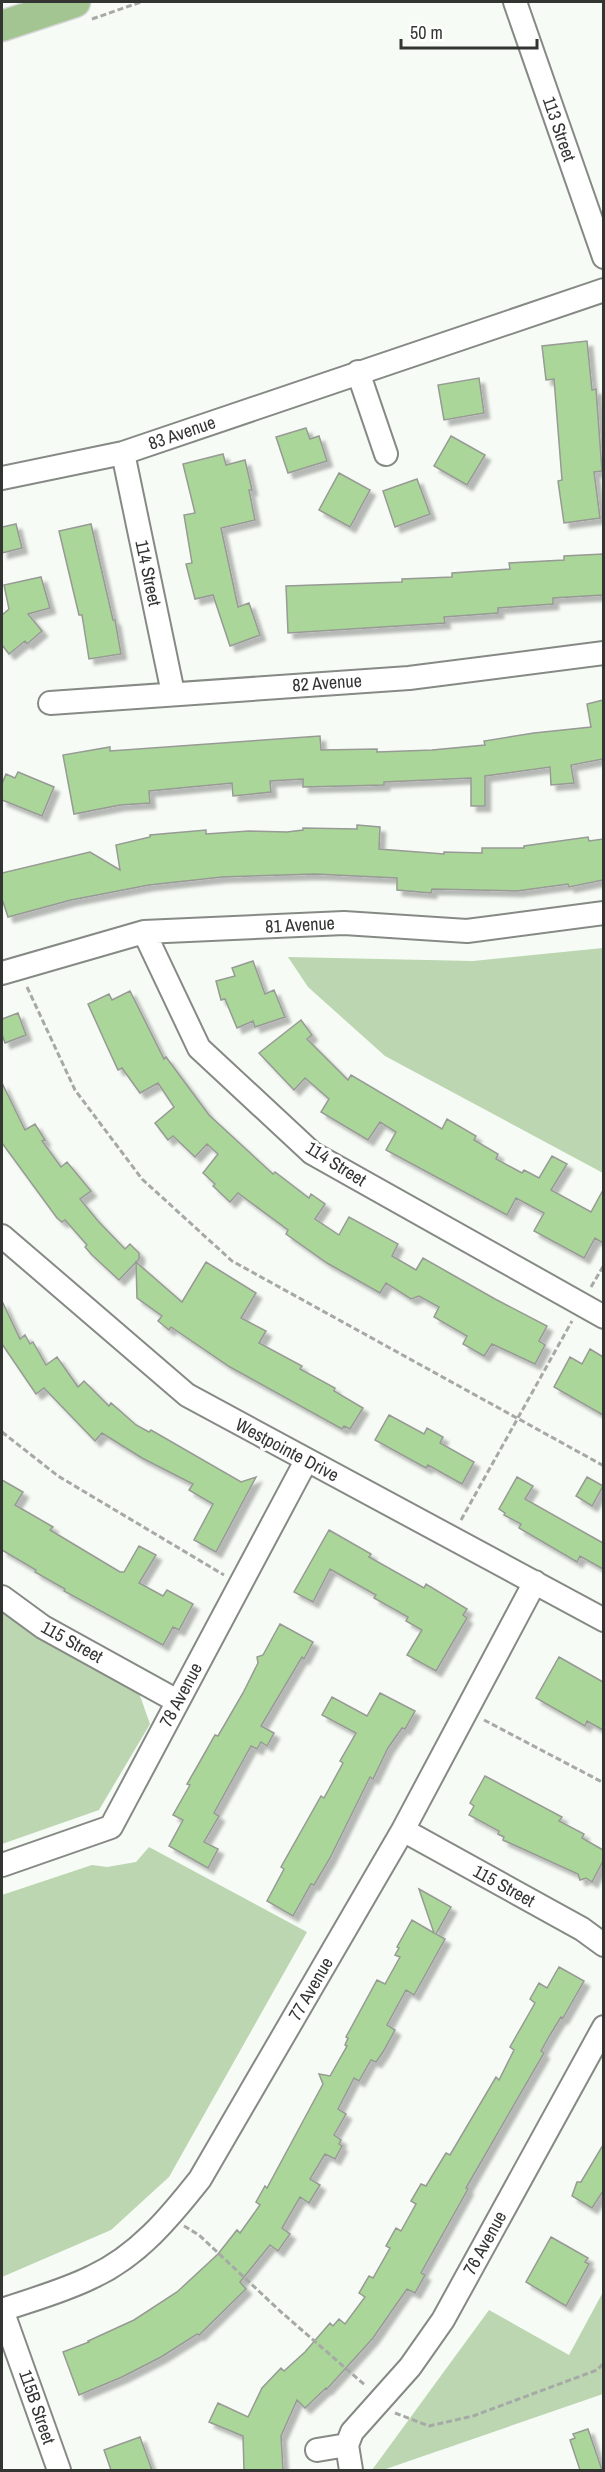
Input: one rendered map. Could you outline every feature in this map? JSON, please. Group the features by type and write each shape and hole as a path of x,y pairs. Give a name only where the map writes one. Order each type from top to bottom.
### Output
{"main road":[{"path":"46,2 74,2"},
{"path":"2,26 74,2"}],"street":[{"name":"113 Street","path":"515,2 603,257"},
{"name":"83 Avenue","path":"2,478 123,453 603,290"},
{"path":"358,372 386,454"},
{"name":"114 Street","path":"123,453 173,693"},
{"name":"82 Avenue","path":"50,703 409,678 603,653"},
{"name":"81 Avenue","path":"10,971 144,932 344,923 467,931 603,913"},
{"name":"114 Street","path":"144,932 199,1048 312,1153 603,1317"},
{"name":"Westpointe Drive","path":"2,1236 187,1395 603,1620"},
{"name":"78 Avenue","path":"2,1865 111,1827 306,1461"},
{"name":"77 Avenue","path":"2,2310 93,2277 134,2251 170,2218 200,2179 403,1830 535,1582"},
{"name":"115 Street","path":"2,1597 43,1627 177,1701"},
{"name":"115 Street","path":"403,1830 582,1929 603,1945"},
{"name":"76 Avenue","path":"347,2445 352,2432 410,2367 443,2320 603,2027"},
{"name":"115B Street","path":"2,2310 59,2470"},
{"path":"317,2450 347,2445 351,2470"}],"path":[{"path":"10,971 75,1090 142,1179 232,1261 603,1466"},
{"path":"451,1537 603,1265"},
{"path":"2,1432 58,1476 222,1575 240,1583"},
{"path":"465,1712 491,1723 603,1783"},
{"path":"170,2218 199,2235 396,2414 429,2426 472,2416 597,2370 603,2363"}],"green space":[{"path":"603,948 603,1173 385,1056 308,987 288,957 473,961"},
{"path":"2,1613 139,1693 150,1724 99,1810 2,1844"},
{"path":"149,1847 307,1932 169,2177 111,2230 2,2277 2,1895 92,1865 107,1867 136,1862"},
{"path":"603,2292 603,2394 383,2470 372,2470 489,2310 569,2355"}],"building":[{"path":"587,341 592,390 596,389 602,471 594,472 600,518 564,523 558,481 562,480 554,379 546,380 542,346"},
{"path":"479,378 484,413 444,420 438,385"},
{"path":"306,428 310,439 319,436 327,461 288,473 276,437"},
{"path":"451,436 485,455 467,485 434,466"},
{"path":"223,454 226,465 245,460 252,490 249,490 255,520 221,528 238,607 249,603 260,635 230,646 213,595 195,599 186,564 192,563 184,515 195,513 183,464"},
{"path":"339,473 370,490 350,527 319,510"},
{"path":"417,479 430,514 395,527 383,491"},
{"path":"16,524 22,548 2,553 2,527"},
{"path":"91,524 121,654 89,659 82,615 79,615 59,531"},
{"path":"603,554 603,595 553,598 553,604 498,608 498,613 444,617 445,623 288,633 286,586 402,582 402,579 452,577 452,573 510,569 509,563 564,560 564,556"},
{"path":"41,577 50,608 28,614 42,631 27,644 25,641 9,654 2,645 2,615 9,609 4,585"},
{"path":"603,700 603,759 571,765 574,783 551,785 550,767 485,776 485,806 471,806 471,778 384,782 384,785 303,787 303,779 270,781 271,792 233,796 232,783 149,791 150,803 120,805 74,814 63,755 110,747 110,751 320,736 321,750 377,749 377,752 485,745 484,741 591,727 587,704"},
{"path":"18,772 54,787 42,816 2,800 2,784 6,774 15,778"},
{"path":"357,825 380,827 379,849 444,854 444,852 482,853 482,848 524,848 524,846 588,837 589,841 603,839 603,880 569,887 568,884 517,891 432,889 431,893 397,890 397,878 315,874 222,877 149,885 71,900 8,917 2,899 2,873 90,852 120,870 116,845 150,837 150,835 206,830 206,834 249,831 287,832 303,830 303,828 357,829"},
{"path":"253,961 265,994 274,990 285,1017 255,1027 253,1021 237,1028 225,999 221,1000 216,981 235,976 232,968"},
{"path":"130,991 164,1059 166,1057 209,1115 273,1174 275,1172 309,1198 311,1194 325,1204 315,1219 339,1235 349,1217 398,1244 392,1256 416,1270 423,1258 547,1326 539,1341 545,1345 535,1364 492,1344 484,1356 463,1344 467,1336 434,1317 439,1307 419,1296 411,1299 386,1283 380,1293 327,1263 286,1234 288,1230 238,1193 230,1202 203,1173 218,1154 207,1144 195,1157 173,1136 168,1140 155,1123 174,1107 158,1083 140,1093 122,1068 118,1070 88,1004 109,994 112,1000"},
{"path":"18,1013 26,1035 5,1043 2,1034 2,1019"},
{"path":"301,1020 312,1035 307,1039 348,1080 351,1075 442,1129 447,1119 476,1136 474,1140 498,1154 496,1159 522,1173 524,1170 539,1178 552,1156 567,1164 551,1190 591,1212 603,1190 603,1243 595,1238 584,1258 534,1231 544,1213 516,1198 507,1215 386,1150 396,1132 380,1122 368,1140 321,1112 329,1099 305,1078 294,1090 259,1053"},
{"path":"2,1083 25,1130 35,1124 45,1140 42,1141 61,1167 67,1162 91,1191 80,1199 125,1249 130,1244 139,1253 139,1259 119,1280 92,1255 85,1247 87,1245 65,1220 62,1222 57,1218 2,1143"},
{"path":"136,1262 182,1302 206,1262 256,1293 241,1318 266,1331 259,1343 302,1366 300,1369 335,1388 334,1391 363,1408 350,1429 344,1426 342,1429 230,1367 171,1327 169,1330 158,1321 162,1316 137,1298"},
{"path":"2,1301 20,1339 25,1335 30,1344 33,1342 46,1365 57,1357 78,1387 84,1381 109,1406 111,1403 136,1425 149,1432 151,1430 241,1482 256,1477 216,1552 194,1540 213,1504 189,1490 193,1484 142,1458 102,1433 95,1441 44,1388 36,1394 2,1344"},
{"path":"590,1349 603,1357 603,1415 554,1387 570,1357 582,1364"},
{"path":"389,1415 424,1434 427,1428 443,1437 440,1443 474,1462 462,1484 428,1465 426,1468 375,1440"},
{"path":"517,1477 533,1486 525,1499 603,1543 603,1569 580,1556 577,1562 519,1528 521,1524 504,1515 505,1513 499,1509"},
{"path":"587,1477 603,1486 592,1506 576,1496"},
{"path":"2,1480 23,1492 15,1505 53,1527 50,1530 120,1572 124,1572 139,1546 156,1555 139,1583 163,1596 167,1590 193,1604 179,1630 173,1627 163,1645 64,1591 65,1589 2,1550"},
{"path":"329,1530 371,1554 369,1557 424,1588 426,1584 467,1609 463,1615 467,1618 436,1671 407,1655 422,1630 406,1621 408,1617 374,1598 376,1595 330,1569 313,1602 294,1592"},
{"path":"280,1624 313,1642 261,1726 274,1733 267,1746 261,1742 257,1749 251,1746 214,1813 219,1816 204,1842 218,1849 208,1868 169,1846 183,1820 173,1815 190,1785 187,1784 215,1735 218,1736 243,1693 258,1663 257,1657 263,1655"},
{"path":"559,1657 603,1682 603,1730 587,1721 585,1726 536,1698"},
{"path":"380,1693 415,1711 405,1729 402,1728 388,1748 373,1779 370,1777 330,1858 314,1885 311,1884 293,1916 267,1901 284,1869 281,1867 321,1796 324,1798 343,1763 340,1761 356,1733 322,1715 332,1697 367,1716"},
{"path":"485,1776 562,1817 559,1821 584,1834 582,1838 603,1850 603,1861 592,1882 586,1878 580,1880 578,1874 503,1840 504,1837 498,1834 499,1831 469,1815 474,1806 470,1803"},
{"path":"419,1889 451,1907 436,1934 445,1939 414,1995 406,1990 387,2025 395,2030 383,2052 376,2062 371,2060 359,2081 354,2078 338,2109 346,2114 334,2135 341,2140 339,2144 342,2146 335,2159 325,2154 310,2179 320,2185 309,2203 300,2197 282,2228 290,2234 278,2251 270,2245 240,2282 246,2289 199,2335 197,2334 161,2357 122,2377 79,2395 63,2352 134,2320 177,2292 218,2254 237,2230 240,2233 260,2205 256,2202 265,2186 267,2188 323,2084 319,2074 330,2076 347,2046 345,2045 348,2038 346,2037 377,1980 385,1984 400,1957 395,1955 399,1948 397,1947 412,1920 434,1933"},
{"path":"559,1967 584,1981 563,2018 561,2017 550,2035 541,2051 544,2053 466,2188 468,2189 421,2273 425,2275 415,2293 407,2289 373,2338 327,2389 305,2408 297,2400 281,2436 283,2470 244,2470 243,2436 209,2422 218,2403 248,2417 262,2388 281,2368 284,2371 305,2352 330,2323 333,2326 339,2319 345,2324 365,2297 359,2293 369,2276 373,2278 390,2248 386,2246 396,2228 401,2231 416,2204 411,2201 421,2184 426,2186 446,2153 450,2155 496,2077 499,2080 514,2050 510,2047 535,2003 530,1999 539,1983 547,1988"},
{"path":"603,2145 603,2191 592,2208 572,2196 577,2182 581,2182"},
{"path":"551,2237 588,2258 585,2262 589,2264 566,2306 526,2282"},
{"path":"588,2429 602,2470 580,2470 570,2440 575,2438 573,2434"},
{"path":"140,2437 152,2470 111,2470 104,2450"}]}
